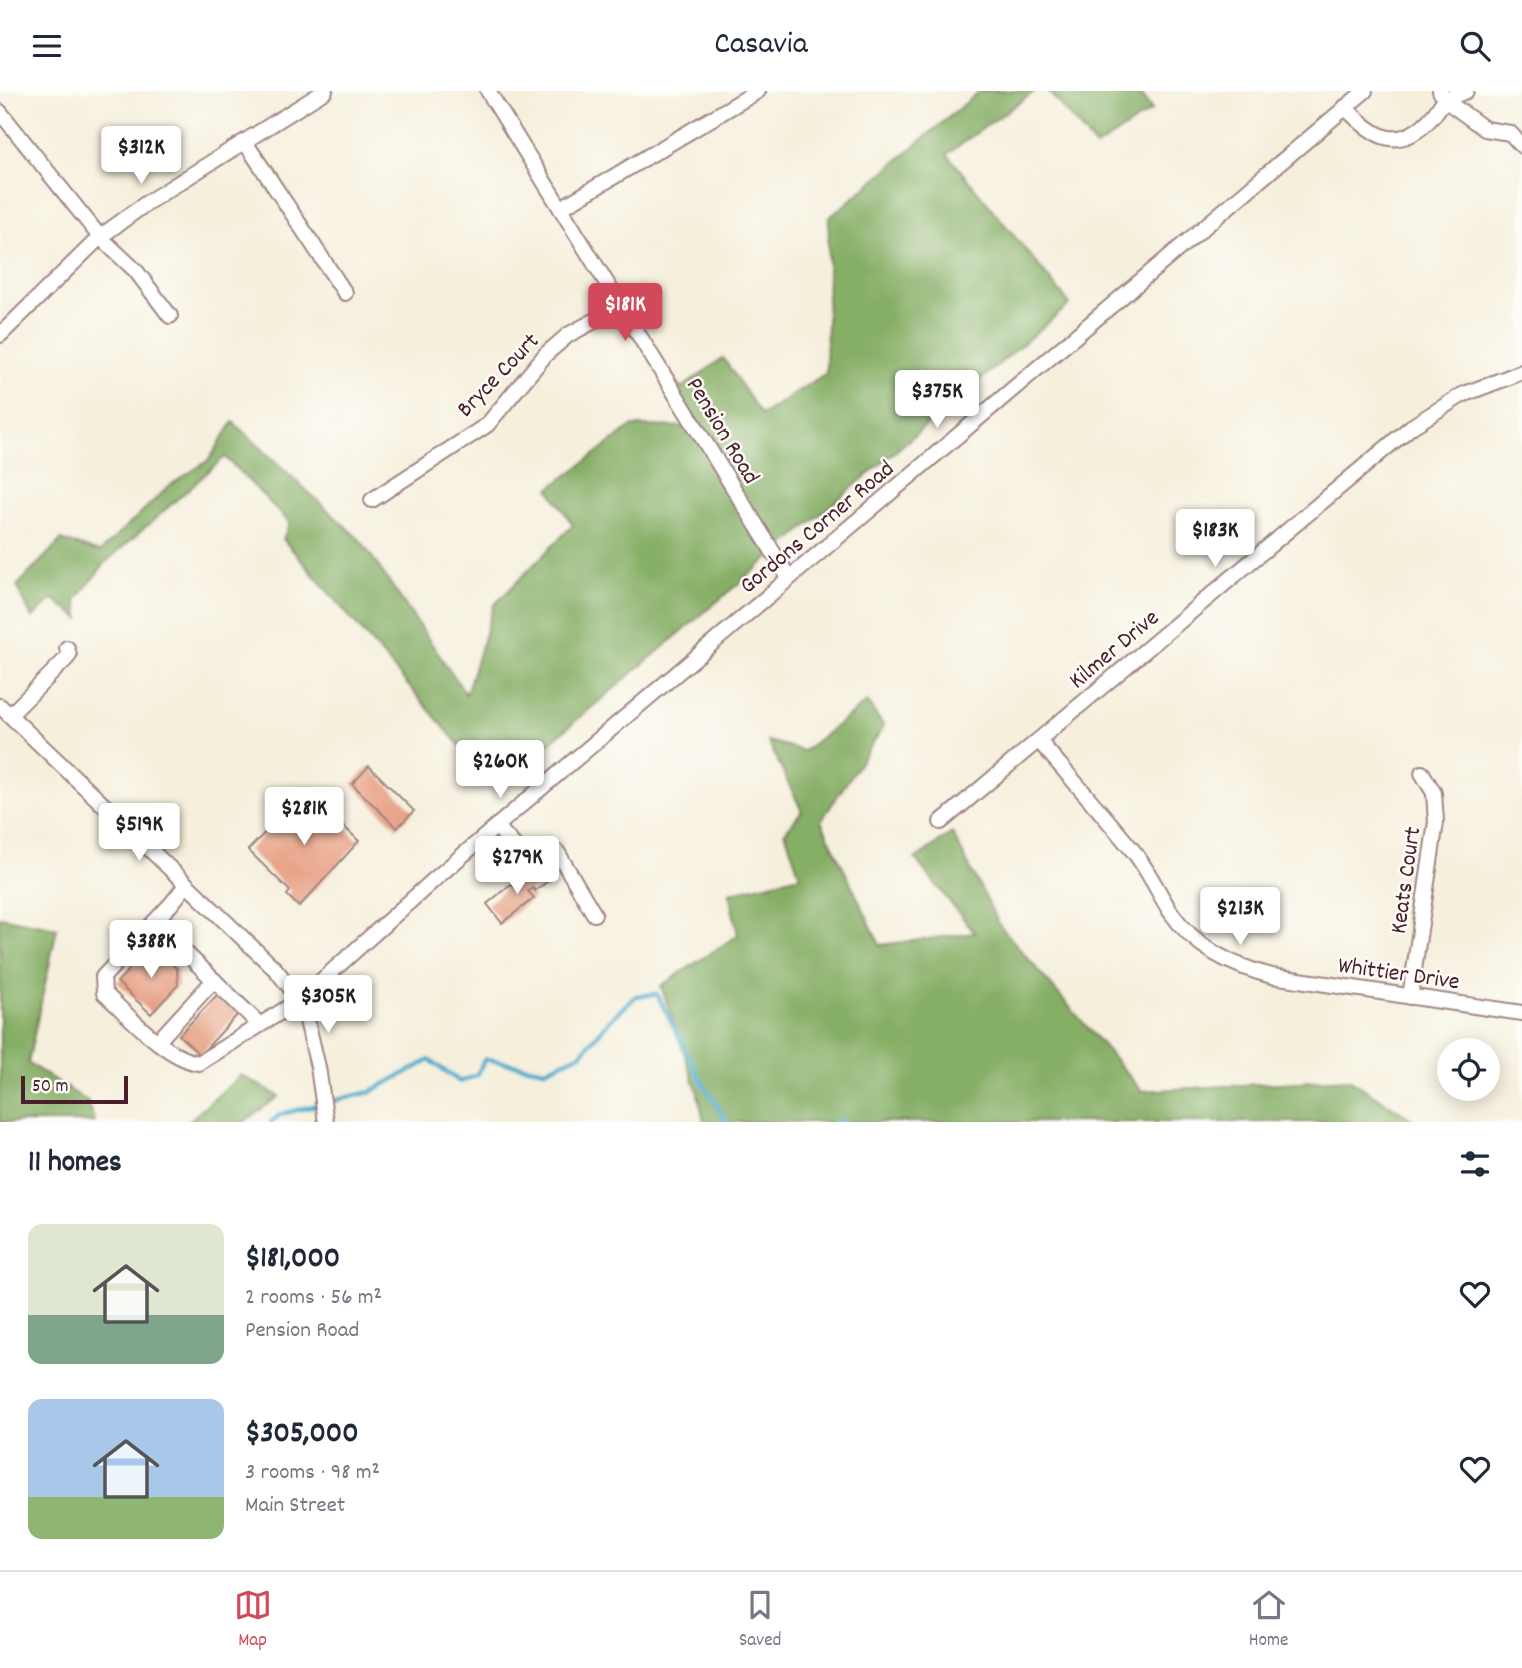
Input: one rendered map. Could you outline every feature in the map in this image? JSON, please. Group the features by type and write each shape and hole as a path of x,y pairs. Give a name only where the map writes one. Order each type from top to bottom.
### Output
{"street":[{"path":"0,335 100,237 148,202 325,91"},
{"name":"Pension Road","path":"488,91 789,578"},
{"path":"561,208 758,91"},
{"name":"Gordons Corner Road","path":"186,885 103,977 104,993 186,1062 199,1063 300,1000 496,826 1365,91"},
{"path":"1442,95 1466,91"},
{"path":"1345,107 1357,121 1384,138 1406,138 1432,118 1442,95"},
{"path":"1442,95 1485,129 1510,133 1522,146"},
{"path":"0,112 100,237 136,271 170,316"},
{"path":"245,142 345,293"},
{"name":"Bryce Court","path":"372,500 487,425 546,354 568,335 622,306"},
{"name":"Kilmer Drive","path":"941,822 1411,427 1462,395 1522,372"},
{"path":"67,648 69,655 66,659 5,711 276,970 300,1000 320,1081 325,1117"},
{"name":"Whittier Drive","path":"1039,741 1135,854 1180,925 1208,950 1243,968 1272,976 1522,1013"},
{"name":"Keats Court","path":"1410,997 1436,823 1434,793 1422,773"},
{"path":"496,826 526,859 558,853 594,913"},
{"path":"154,922 260,1025"},
{"path":"158,1041 214,980"}],"green space":[{"path":"980,91 1035,91 947,154 1070,304 496,788 283,539 290,523 225,457 106,562 76,600 80,619 53,599 32,618 17,586 61,540 100,552 169,486 209,460 233,422 361,541 466,694 494,605 573,525 549,489 633,426 697,427 667,371 682,388 723,358 761,415 826,373 829,218"},
{"path":"1048,91 1139,91 1152,110 1096,147"},
{"path":"867,702 884,726 821,821 880,945 975,933 915,859 952,833 1000,926 1142,1091 1349,1079 1416,1122 704,1122 697,1090 661,986 738,935 729,893 800,876 785,832 802,811 768,741 804,751"},
{"path":"0,917 57,928 28,1063 87,1101 95,1122 0,1122"},
{"path":"241,1075 279,1096 244,1122 188,1122"}],"building":[{"path":"369,766 414,811 397,828 352,784"},
{"path":"306,790 359,841 299,907 287,895 290,891 248,850"},
{"path":"538,867 549,880 535,891 533,888 528,891 534,898 502,923 487,904 511,884 514,887 520,882 521,884"},
{"path":"153,945 177,969 178,985 151,1014 117,982"},
{"path":"219,993 240,1012 200,1055 179,1035"}],"waterway":[{"path":"271,1122 281,1114 370,1092 430,1060 460,1082 477,1075 485,1059 545,1070 581,1054 610,1020 636,996 657,994 702,1082 727,1122"},
{"path":"834,1122 844,1122"}]}
